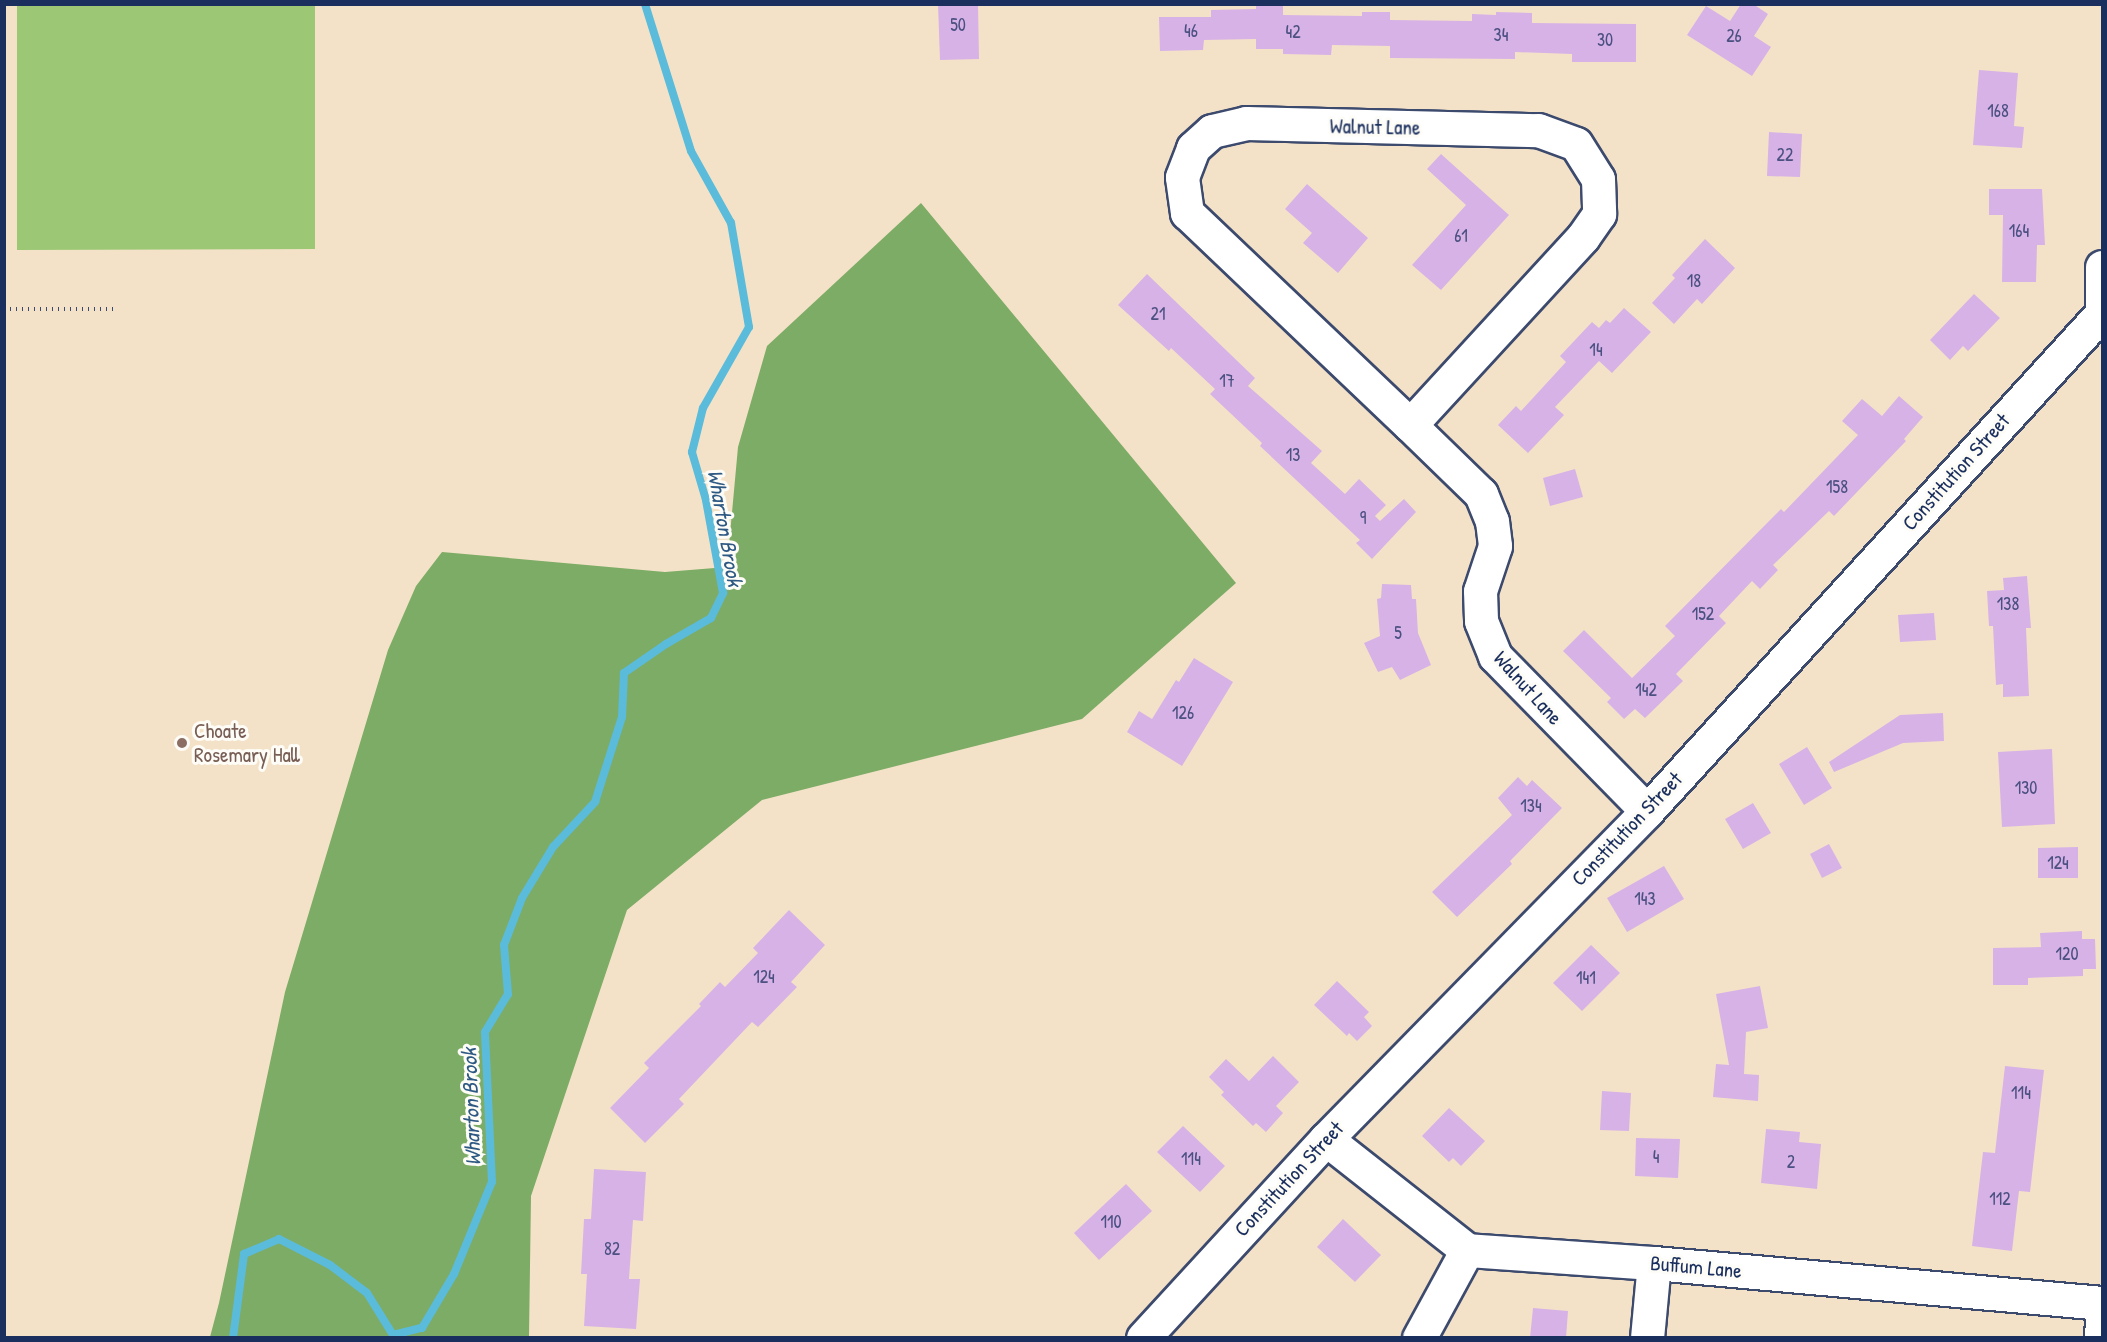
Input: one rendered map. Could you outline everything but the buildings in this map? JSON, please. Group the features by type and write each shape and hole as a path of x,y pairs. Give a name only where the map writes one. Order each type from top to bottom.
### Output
{"street":[{"name":"Walnut Lane","path":"1410,425 1583,237 1599,214 1598,179 1576,144 1538,130 1246,123 1212,131 1193,148 1182,177 1187,213 1481,494 1492,521 1495,546 1480,591 1480,621 1495,656 1647,811"},
{"path":"2102,319 2103,267"},
{"name":"Constitution Street","path":"1143,1338 1326,1139 1647,811 2102,319"},
{"path":"1326,1139 1467,1250 1419,1338"},
{"name":"Buffum Lane","path":"1467,1250 1654,1263 2103,1303"},
{"path":"1647,1338 1654,1263"},
{"path":"2101,1338 2103,1318"}],"path":[{"path":"4,309 114,309"}],"green space":[{"path":"17,5 315,5 315,249 17,250"},
{"path":"921,203 1236,583 1082,719 762,800 627,910 531,1196 529,1337 210,1337 285,992 388,650 416,586 442,552 665,572 727,567 738,447 767,346"}],"waterway":[{"name":"Wharton Brook","path":"233,1338 244,1254 279,1239 330,1265 367,1293 393,1335 422,1328 454,1274 492,1182 485,1032 508,994 504,945 522,898 553,847 595,802 622,717 624,673 666,644 711,618 723,593 706,500 692,452 703,408 749,327 731,223 691,151 645,4"}],"place":[{"name":"Choate Rosemary Hall","path":"182,743"}]}
